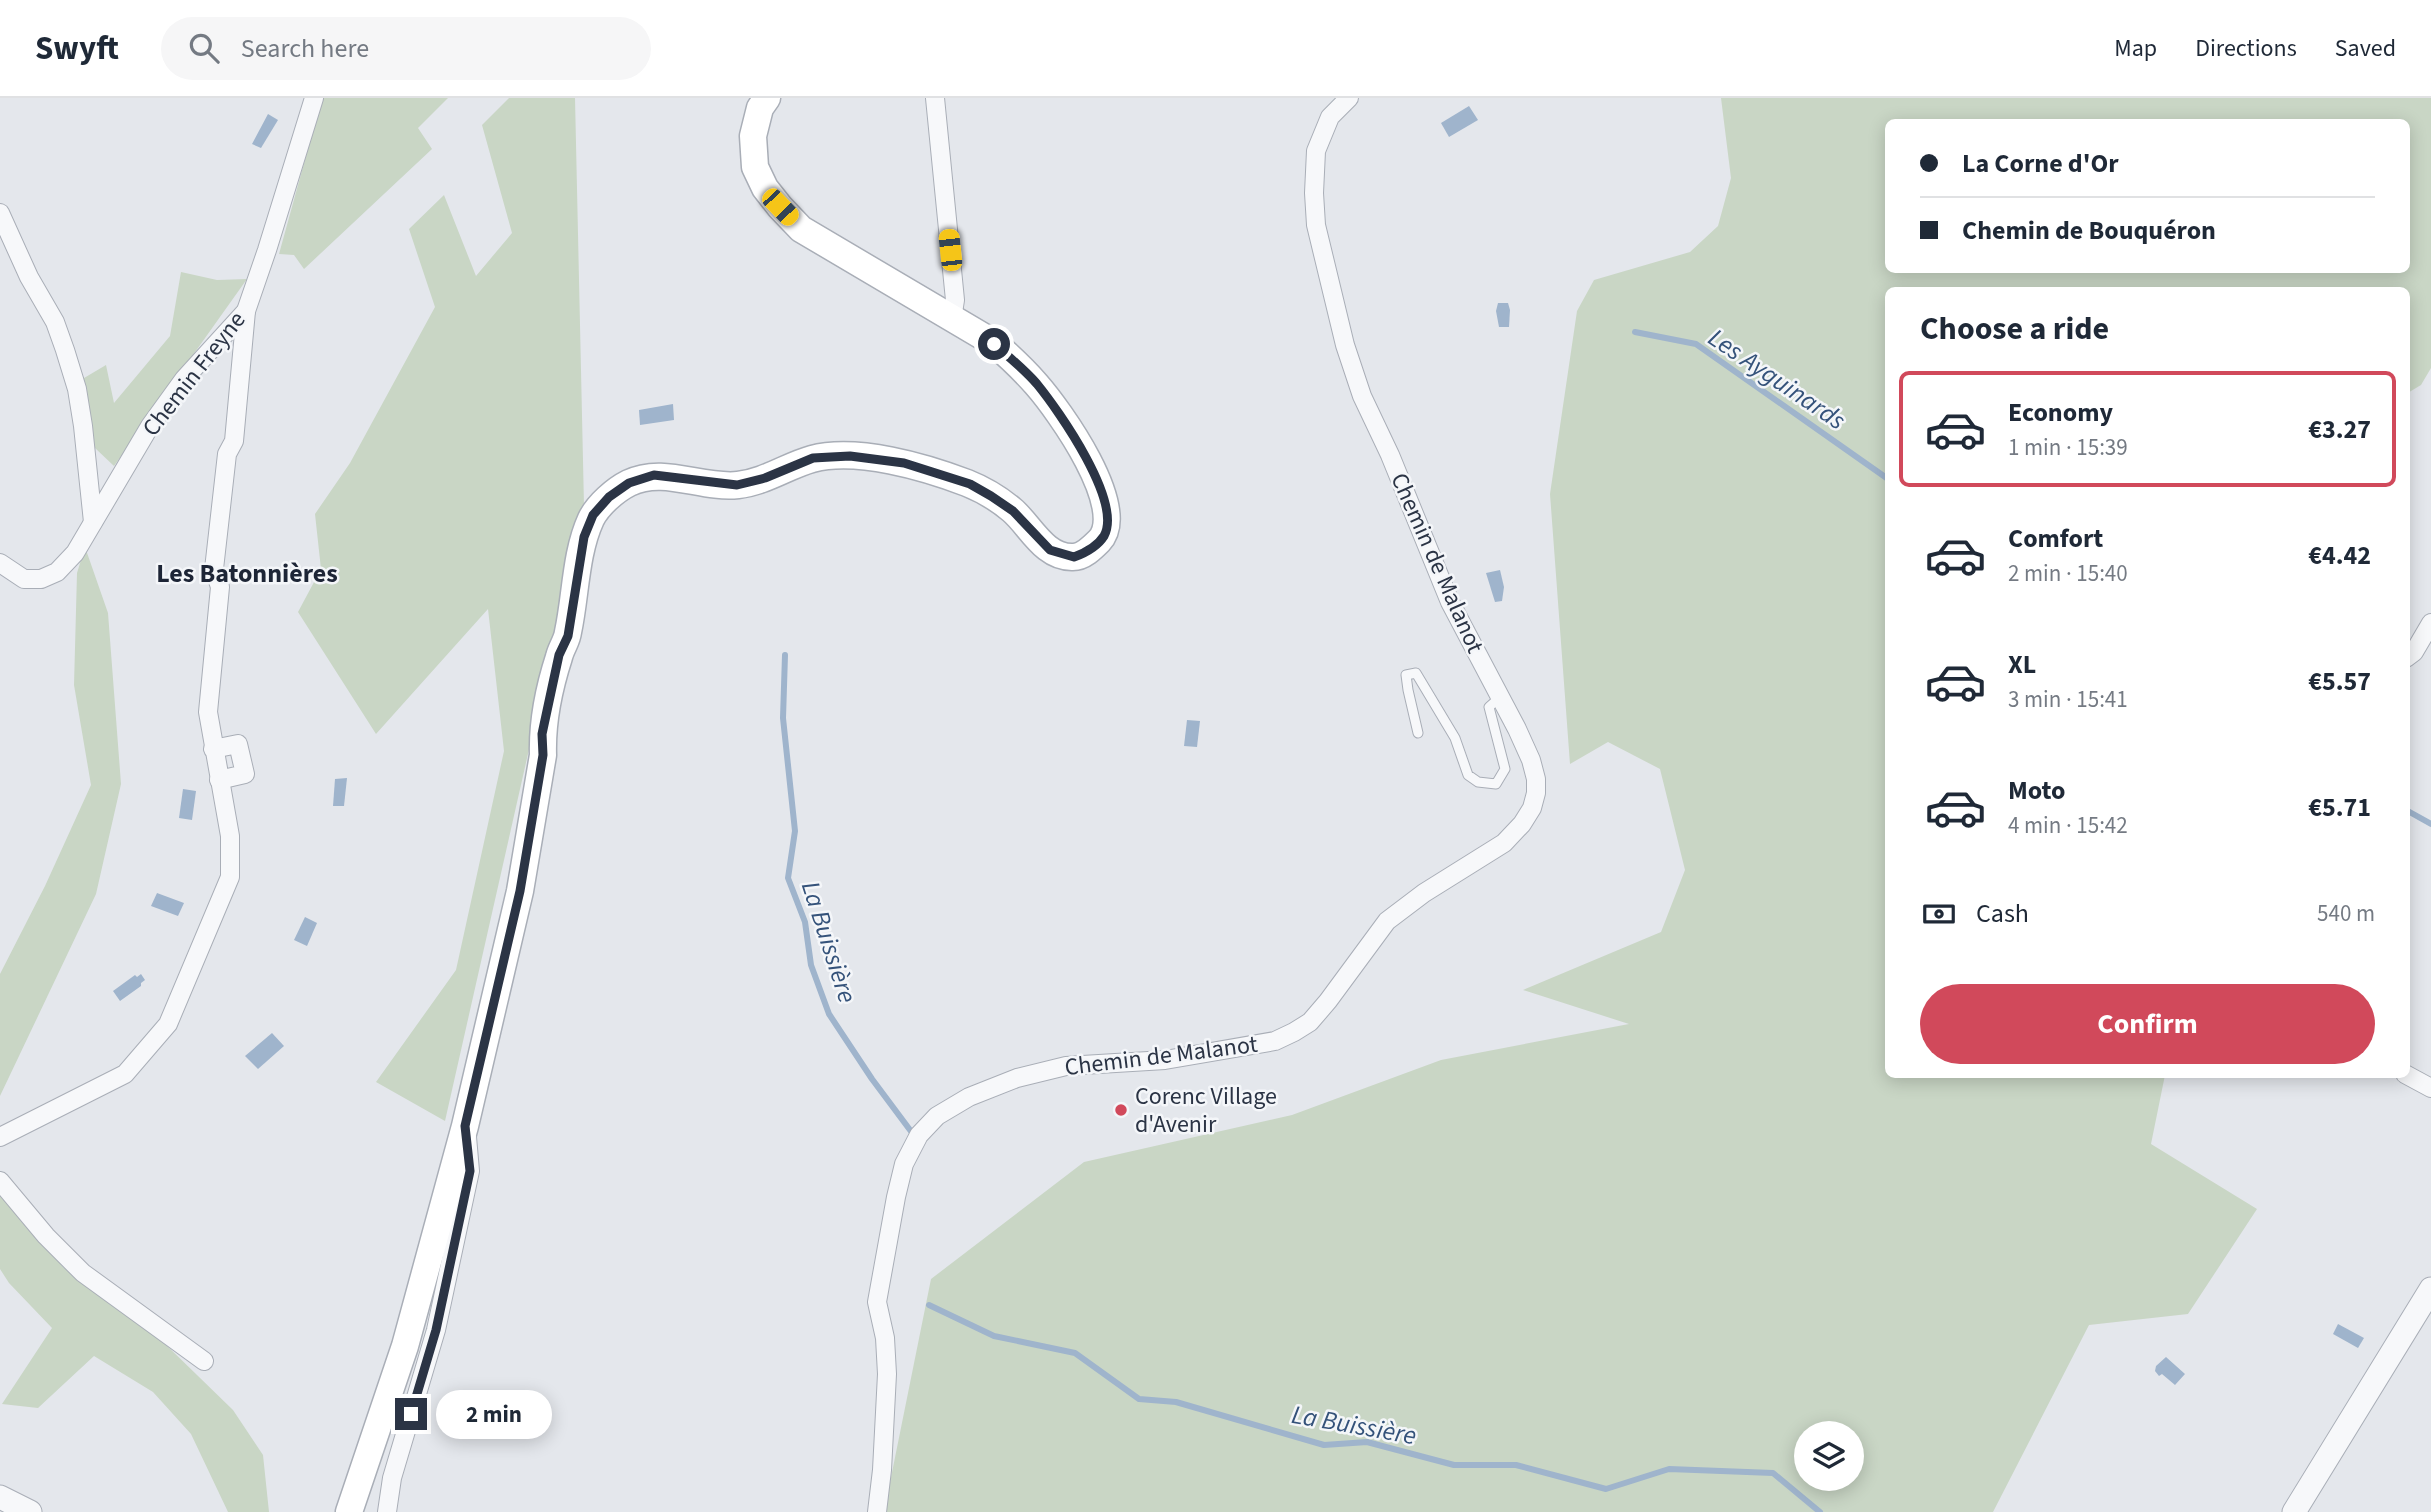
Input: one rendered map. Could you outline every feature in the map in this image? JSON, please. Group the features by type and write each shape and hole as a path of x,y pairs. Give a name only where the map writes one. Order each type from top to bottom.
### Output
{"main road":[{"path":"349,1512 405,1346 465,1126 520,891 543,755 542,734 559,655 568,636 584,537 593,515 609,497 629,483 654,475 737,485 765,478 813,458 850,456 904,463 970,484 1013,511 1050,550 1061,555 1074,557 1090,550 1104,536 1107,511 1100,485 1055,407 1018,365 994,344 801,229 765,188 755,167 753,136 760,108 767,98"}],"street":[{"name":"Chemin Freyne","path":"0,563 24,579 41,579 57,572 75,553 150,426 184,379 246,311 314,98"},
{"path":"935,98 956,300 952,319"},
{"name":"Chemin de Malanot","path":"877,1512 887,1374 885,1338 877,1302 904,1164 919,1135 937,1116 969,1097 1017,1078 1066,1066 1165,1060 1275,1041 1294,1032 1310,1021 1345,980 1387,921 1424,893 1504,843 1532,808 1536,779 1531,760 1450,602 1395,466 1362,396 1345,345 1316,225 1314,193 1316,151 1329,117 1349,98"},
{"path":"0,213 29,277 55,322 65,350 83,426 93,522"},
{"path":"0,1137 125,1074 168,1024 230,877 230,836 208,712 220,587 214,569 227,454 234,441 246,311"},
{"path":"2410,655 2431,623"},
{"path":"213,749 238,744 245,774 219,780"},
{"path":"2410,1077 2431,1088"},
{"path":"387,1512 392,1478 436,1330 470,1171 465,1126"},
{"path":"0,1181 46,1236 83,1273 204,1362"},
{"path":"2294,1512 2431,1289"},
{"path":"2306,1512 2431,1307"},
{"path":"0,1497 30,1512"}],"lane":[{"path":"1418,733 1406,674 1416,673 1455,738 1468,775 1478,782 1496,784 1506,769 1489,707 1499,698"}],"green space":[{"path":"322,98 448,98 418,128 432,149 304,269 294,255 279,254"},
{"path":"509,98 575,98 584,506 445,1121 376,1082 456,970 504,751 488,609 376,734 298,612 321,569 315,514 350,463 435,307 409,229 444,195 476,276 512,233 482,125"},
{"path":"1721,98 2431,98 2431,368 2421,385 2410,392 2410,287 1885,287 1885,1078 2164,1078 2151,1144 2257,1209 2188,1314 2089,1325 1993,1512 884,1512 931,1279 1084,1162 1292,1115 1441,1060 1629,1024 1523,990 1661,932 1685,870 1660,769 1608,742 1570,764 1550,494 1577,311 1594,280 1690,252 1718,226 1731,178"},
{"path":"181,272 217,280 247,279 114,466 95,448 79,381 106,365 114,403 170,336"},
{"path":"85,547 108,613 121,784 96,894 0,1096 0,974 45,886 91,785 74,685 77,573"},
{"path":"0,1187 63,1267 161,1340 233,1410 263,1455 269,1512 228,1512 191,1434 153,1392 94,1356 38,1408 2,1404 52,1328 9,1283 0,1269"}],"water":[{"path":"1469,106 1478,120 1449,137 1441,123"},
{"path":"268,114 278,120 261,148 252,144"},
{"path":"1498,303 1508,303 1509,327 1499,327 1496,311"},
{"path":"673,404 674,420 640,425 639,410"},
{"path":"1500,570 1504,587 1502,601 1495,602 1486,573"},
{"path":"1187,720 1200,721 1197,747 1184,746"},
{"path":"347,778 344,806 333,806 335,779"},
{"path":"183,789 196,791 192,820 179,818"},
{"path":"157,893 184,903 178,916 151,906"},
{"path":"305,917 317,923 307,946 294,940"},
{"path":"141,974 145,980 141,986 120,1001 113,991 135,975 137,977"},
{"path":"272,1033 284,1046 258,1069 245,1056"},
{"path":"2338,1324 2364,1338 2358,1348 2333,1334"},
{"path":"2166,1357 2185,1374 2175,1385 2155,1371 2156,1366"}],"waterway":[{"name":"Les Ayguinards","path":"1635,332 1696,344 1885,477"},
{"name":"La Buissière","path":"785,655 783,718 795,831 788,878 805,922 811,965 829,1014 913,1134"},
{"name":"Les Ayguinards","path":"2410,812 2431,824"},
{"name":"La Buissière","path":"929,1305 994,1336 1075,1353 1139,1399 1176,1402 1324,1445 1367,1442 1454,1465 1516,1465 1606,1489 1669,1469 1773,1473 1820,1512"}],"place":[{"name":"Corenc Village d'Avenir","path":"1121,1110"}],"district":[{"name":"Les Batonnières","path":"247,573"}],"route":[{"path":"411,1414 436,1330 470,1171 465,1126 520,891 543,755 542,734 559,655 568,636 584,537 593,515 609,497 629,483 654,475 737,485 765,478 813,458 850,456 904,463 970,484 1013,511 1050,550 1074,557 1090,550 1104,536 1106,503 1100,485 1055,407 1018,365 994,344"}]}
